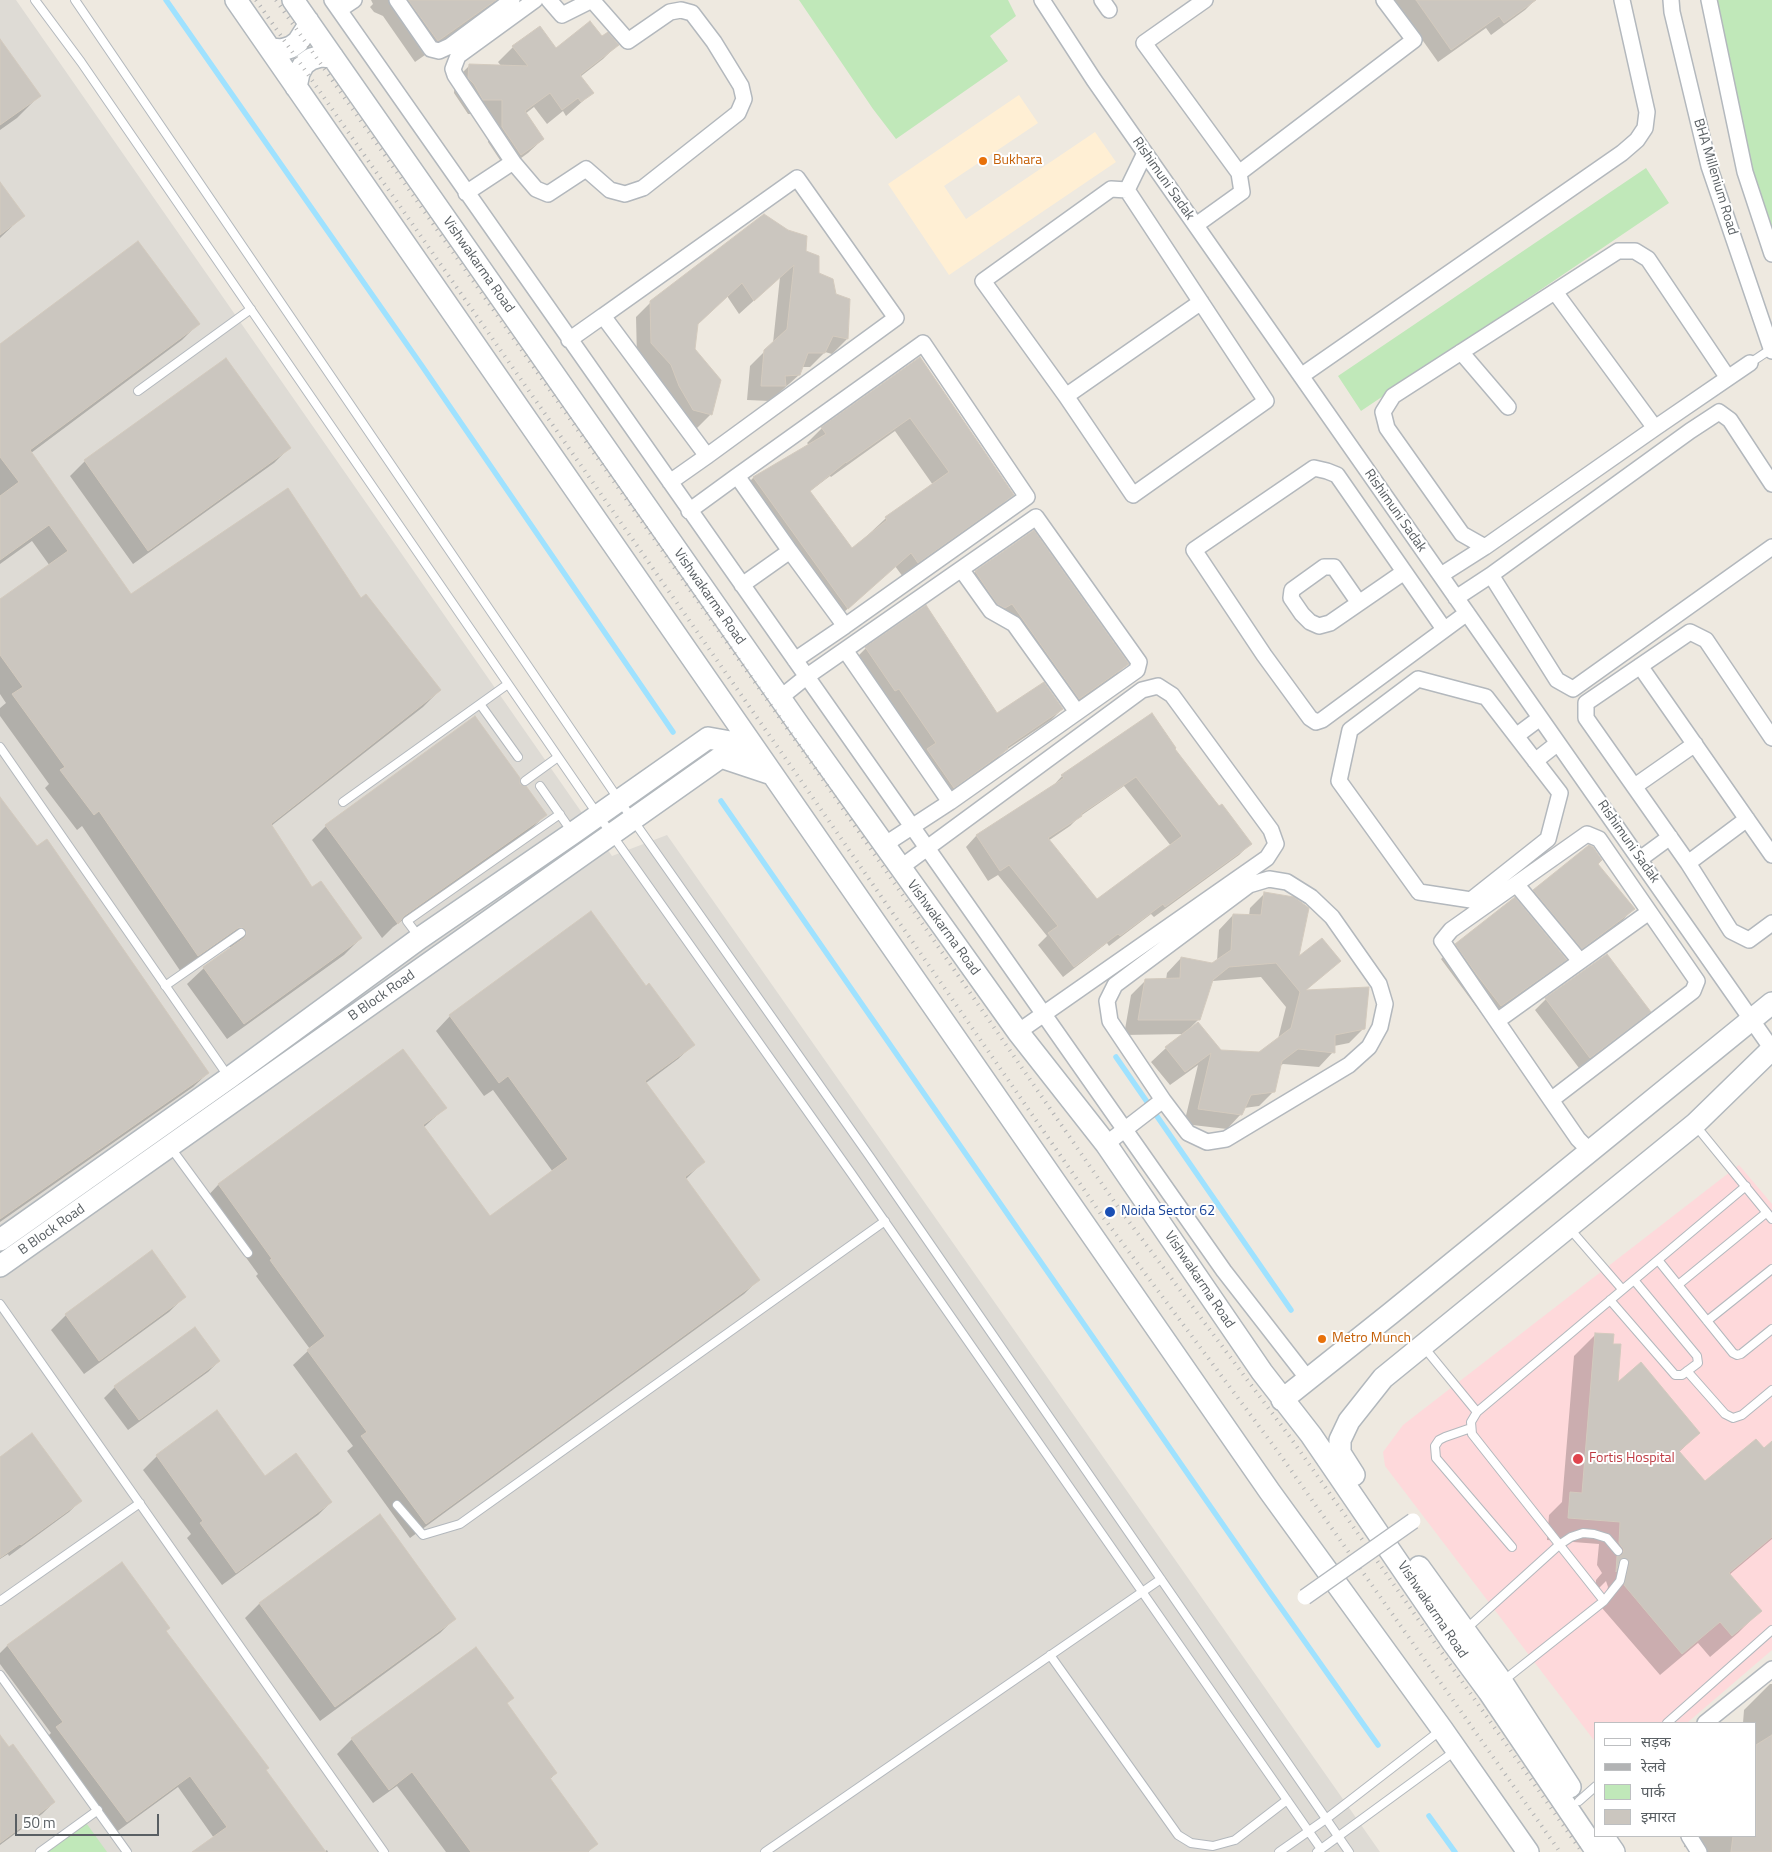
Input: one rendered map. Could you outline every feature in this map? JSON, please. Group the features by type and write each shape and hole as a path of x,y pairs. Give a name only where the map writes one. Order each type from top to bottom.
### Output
{"main road":[{"path":"236,0 1270,1492 1442,1729 1528,1852"},
{"name":"Vishwakarma Road","path":"294,0 900,868 1018,1032 1106,1144 1282,1400 1312,1435 1459,1637"},
{"path":"270,49 282,50 298,42 307,28 308,21"},
{"path":"296,87 299,73 304,64 311,59 321,56 333,57"},
{"name":"B Block Road","path":"0,1240 229,1078 420,938 708,738 736,744 752,745"},
{"name":"B Block Road","path":"0,1266 721,756 772,774"},
{"path":"1282,1400 1772,1003"},
{"path":"1597,1852 1586,1817 1459,1637 1340,1453 1340,1440 1349,1421 1383,1378 1695,1124 1772,1049"},
{"path":"1604,1837 1614,1852"}],"street":[{"path":"354,0 336,5 466,193 1224,1271 1308,1379"},
{"path":"397,0 431,49 439,52 512,0"},
{"path":"535,0 458,56 452,70 513,162 536,189 548,194 586,169 610,190 625,194 643,188 738,113 744,99 741,86 714,42 692,14 681,10 670,12 628,41 592,0 562,15 549,0"},
{"name":"Rishimuni Sadak","path":"1042,0 1094,80 1772,1049"},
{"path":"1196,226 1242,192 1239,173 1144,44 1205,0"},
{"path":"1239,173 1414,40 1384,0"},
{"path":"1301,376 1622,153 1637,140 1645,128 1647,112 1622,0"},
{"name":"BHA Millenium Road","path":"1671,0 1672,12 1708,166 1771,350"},
{"path":"1709,0 1745,172 1772,254"},
{"path":"1127,190 1145,153"},
{"path":"466,193 513,162"},
{"path":"570,340 797,178 896,318 670,482"},
{"path":"1111,189 1127,190 1266,401 1133,495 1066,396 983,281 1111,189"},
{"path":"1485,547 1462,534 1387,428 1382,412 1393,396 1618,251 1635,251 1648,260 1728,378"},
{"path":"1555,292 1655,428"},
{"path":"1066,396 1201,302"},
{"path":"603,316 707,456"},
{"path":"690,511 923,343 1027,496 795,660"},
{"path":"1461,352 1508,407"},
{"path":"1441,575 1485,547 1750,363"},
{"path":"1456,598 1491,575 1690,430 1720,412 1730,420 1772,484"},
{"path":"1444,629 1337,475 1314,468 1194,550 1264,654 1310,718 1316,722 1322,720 1467,613"},
{"path":"737,476 845,626"},
{"path":"780,698 806,676 1036,517 1139,662 1137,670 950,802 884,845"},
{"path":"1491,575 1557,680 1573,689 1772,547"},
{"path":"742,585 790,551"},
{"path":"961,568 992,611 1014,624 1077,712"},
{"path":"1359,603 1404,572"},
{"path":"1772,738 1706,640 1690,632 1586,703 1586,718 1636,786 1732,932 1749,940 1772,923"},
{"path":"845,650 950,802"},
{"path":"1640,666 1772,855"},
{"path":"1418,679 1486,697 1535,761 1560,793 1548,839 1471,900 1419,892 1339,781 1350,730 1418,679"},
{"path":"900,868 1142,690 1158,686 1172,695 1271,830 1276,844 1266,858 1018,1032"},
{"path":"1516,736 1540,718"},
{"path":"1535,761 1558,743"},
{"path":"1636,786 1694,744"},
{"path":"1688,863 1747,819"},
{"path":"1551,1100 1693,991 1697,981 1599,839 1587,834 1451,930 1442,942 1497,1021 1551,1100 1578,1139 1590,1151"},
{"path":"1640,859 1670,837"},
{"path":"1269,879 1288,882 1311,897 1332,917 1379,984 1385,1004 1380,1027 1369,1047 1349,1065 1226,1139 1207,1142 1188,1133 1163,1100 1110,1021 1107,1001 1115,985 1249,885 1269,879"},
{"path":"1516,884 1580,961"},
{"path":"1497,1021 1649,912"},
{"path":"1106,1144 1163,1100"},
{"path":"1305,1597 1413,1521"},
{"path":"1706,1722 1772,1669"},
{"path":"1690,1837 1700,1852"}],"lane":[{"path":"36,0 251,309 611,834 885,1221 1309,1831 1319,1850 1456,1750"},
{"path":"75,0 632,819 870,1157 1349,1852"},
{"path":"138,391 251,309"},
{"path":"1750,363 1771,350"},
{"path":"343,802 508,684"},
{"path":"480,704 518,757"},
{"path":"0,747 229,1078"},
{"path":"525,781 558,757"},
{"path":"540,786 573,833"},
{"path":"420,938 407,922 560,814"},
{"path":"165,986 241,933"},
{"path":"1678,1285 1769,1216 1695,1124"},
{"path":"169,1146 248,1253"},
{"path":"1604,1601 1472,1434 1471,1422 1477,1412 1746,1186"},
{"path":"397,1506 423,1535 460,1524 885,1221"},
{"path":"1569,1227 1622,1289"},
{"path":"1658,1260 1733,1353 1741,1354 1772,1329"},
{"path":"1707,1321 1772,1269"},
{"path":"1610,1300 1675,1375 1682,1375 1698,1363 1697,1356 1634,1280"},
{"path":"0,1304 384,1852"},
{"path":"1423,1346 1477,1412"},
{"path":"1687,1371 1725,1414 1733,1418 1742,1415 1772,1390"},
{"path":"1471,1428 1439,1440 1435,1446 1436,1458 1512,1547"},
{"path":"0,1601 140,1503"},
{"path":"1459,1637 1559,1545 1571,1538 1583,1533 1594,1534 1607,1538 1618,1551"},
{"path":"1496,1687 1604,1601 1620,1582 1624,1563"},
{"path":"768,1851 1161,1579"},
{"path":"1668,1722 1772,1630"},
{"path":"1050,1655 1178,1835 1191,1843 1213,1846"},
{"path":"0,1675 127,1852"},
{"path":"1279,1852 1326,1819 1442,1729"},
{"path":"1586,1817 1594,1792"},
{"path":"1205,1852 1213,1846 1234,1840 1287,1800"},
{"path":"40,1852 98,1810"}],"shaded area":[{"path":"0,0 16,0 612,856 667,835 1380,1852 0,1852"},
{"path":"1019,95 1038,123 944,186 966,219 1095,132 1116,162 949,275 888,184"},
{"name":"Fortis Hospital","path":"1739,1165 1772,1204 1772,1650 1688,1722 1594,1722 1594,1740 1385,1466 1383,1452 1403,1425"}],"green space":[{"path":"799,0 1008,0 1016,16 990,36 1008,61 896,139 873,109"},
{"path":"1712,0 1772,0 1772,254"},
{"path":"1646,168 1669,203 1361,411 1338,376"},
{"path":"84,1820 107,1852 40,1852"}],"building":[{"path":"408,0 496,0 438,41"},
{"path":"1416,0 1536,0 1504,23 1499,16 1451,50"},
{"path":"590,21 602,36 608,32 619,45 580,75 594,93 581,102 578,98 562,110 550,93 525,111 544,139 521,155 502,127 502,100 483,100 474,84 468,78 469,64 528,66 512,46 540,26 556,48"},
{"path":"0,39 41,96 0,125"},
{"path":"0,182 25,216 0,235"},
{"path":"764,214 788,230 807,236 806,251 819,256 819,273 833,279 836,294 850,299 848,339 833,336 825,353 808,353 800,375 785,376 786,386 761,386 764,350 787,329 794,265 754,301 742,283 698,324 695,349 721,380 712,415 693,410 679,386 671,365 651,343 650,301"},
{"path":"138,241 200,324 30,450 131,594 288,488 361,598 366,594 441,690 271,824 312,887 321,881 362,938 244,1024 203,967 244,938 246,930 238,928 198,956 99,811 94,815 60,770 65,767 12,694 23,687 0,655 0,599 68,551 49,525 0,560 0,496 19,482 0,457 0,344"},
{"path":"920,357 1014,495 918,563 911,553 848,609 753,477 826,434 821,427","holes":["910,418 949,472 885,517 887,520 852,548 810,491 846,462"]},
{"path":"226,358 291,448 148,551 84,460"},
{"path":"1034,530 1129,664 1079,699 1012,604 1005,608 997,604 975,571"},
{"path":"926,605 997,713 1044,682 1063,709 1007,747 1008,749 954,788 927,749 936,743 899,689 895,691 865,647"},
{"path":"1152,713 1175,749 1219,806 1222,804 1252,844 1165,907 1163,904 1120,936 1118,934 1074,967 1048,933 1058,926 1009,865 1000,871 976,835 1064,778 1061,775","holes":["1136,777 1182,836 1097,899 1048,838"]},
{"path":"475,716 520,778 520,784 526,786 547,815 404,916 398,924 325,825"},
{"path":"0,797 37,846 47,839 209,1073 0,1219"},
{"path":"1589,845 1593,847 1602,860 1598,864 1635,909 1582,949 1533,890"},
{"path":"1264,892 1294,897 1309,908 1299,956 1322,938 1341,961 1306,990 1369,987 1365,1029 1335,1035 1335,1053 1298,1049 1282,1061 1275,1092 1251,1095 1242,1115 1198,1109 1211,1053 1185,1072 1165,1047 1198,1022 1221,1050 1259,1052 1291,1028 1300,992 1276,963 1229,967 1213,980 1200,1020 1138,1020 1145,979 1180,978 1181,957 1212,963 1231,950 1233,914 1261,915"},
{"path":"1515,897 1567,960 1501,1006 1455,944"},
{"path":"591,911 646,986 649,983 695,1045 645,1081 705,1162 685,1177 760,1280 426,1524 361,1436 367,1432 307,1350 325,1336 218,1184 403,1049 447,1108 423,1125 490,1216 568,1159 508,1076 499,1083 449,1015"},
{"path":"1607,954 1651,1012 1590,1058 1545,998"},
{"path":"152,1250 186,1297 99,1361 65,1314"},
{"path":"195,1327 220,1361 139,1420 114,1386"},
{"name":"Fortis Hospital","path":"1595,1333 1614,1334 1613,1344 1621,1344 1618,1382 1641,1362 1700,1433 1679,1451 1705,1481 1756,1439 1764,1448 1772,1441 1772,1537 1729,1573 1762,1611 1732,1636 1720,1622 1682,1654 1624,1585 1629,1564 1627,1559 1623,1558 1620,1560 1616,1572 1617,1556 1622,1555 1624,1550 1619,1543 1620,1522 1568,1518 1570,1492 1582,1493"},
{"path":"217,1410 265,1476 296,1453 332,1502 236,1573 200,1523 203,1521 156,1455"},
{"path":"32,1433 82,1501 0,1558 0,1457"},
{"path":"380,1514 456,1619 335,1707 259,1603"},
{"path":"122,1562 170,1628 166,1631 269,1768 266,1770 326,1852 192,1852 227,1827 190,1776 127,1822 56,1727 63,1722 7,1645"},
{"path":"476,1647 514,1698 507,1703 557,1773 550,1778 598,1844 587,1852 471,1852 412,1772 389,1790 351,1738"},
{"path":"0,1735 9,1747 13,1744 55,1802 0,1843"},
{"path":"1772,1735 1772,1852 1731,1852 1733,1837 1757,1837 1757,1744"}],"waterway":[{"path":"166,0 422,366 673,732"},
{"path":"721,801 1378,1745"},
{"path":"1116,1057 1291,1310"},
{"path":"1429,1816 1455,1852"}],"railway":[{"path":"256,0 1103,1217 1276,1449 1560,1852"},
{"path":"276,0 810,761 1118,1207 1290,1437 1582,1852"}],"place":[{"name":"Bukhara","path":"983,161"},
{"name":"Noida Sector 62","path":"1110,1212"},
{"name":"Metro Munch","path":"1322,1339"},
{"name":"Fortis Hospital","path":"1578,1459"}]}
